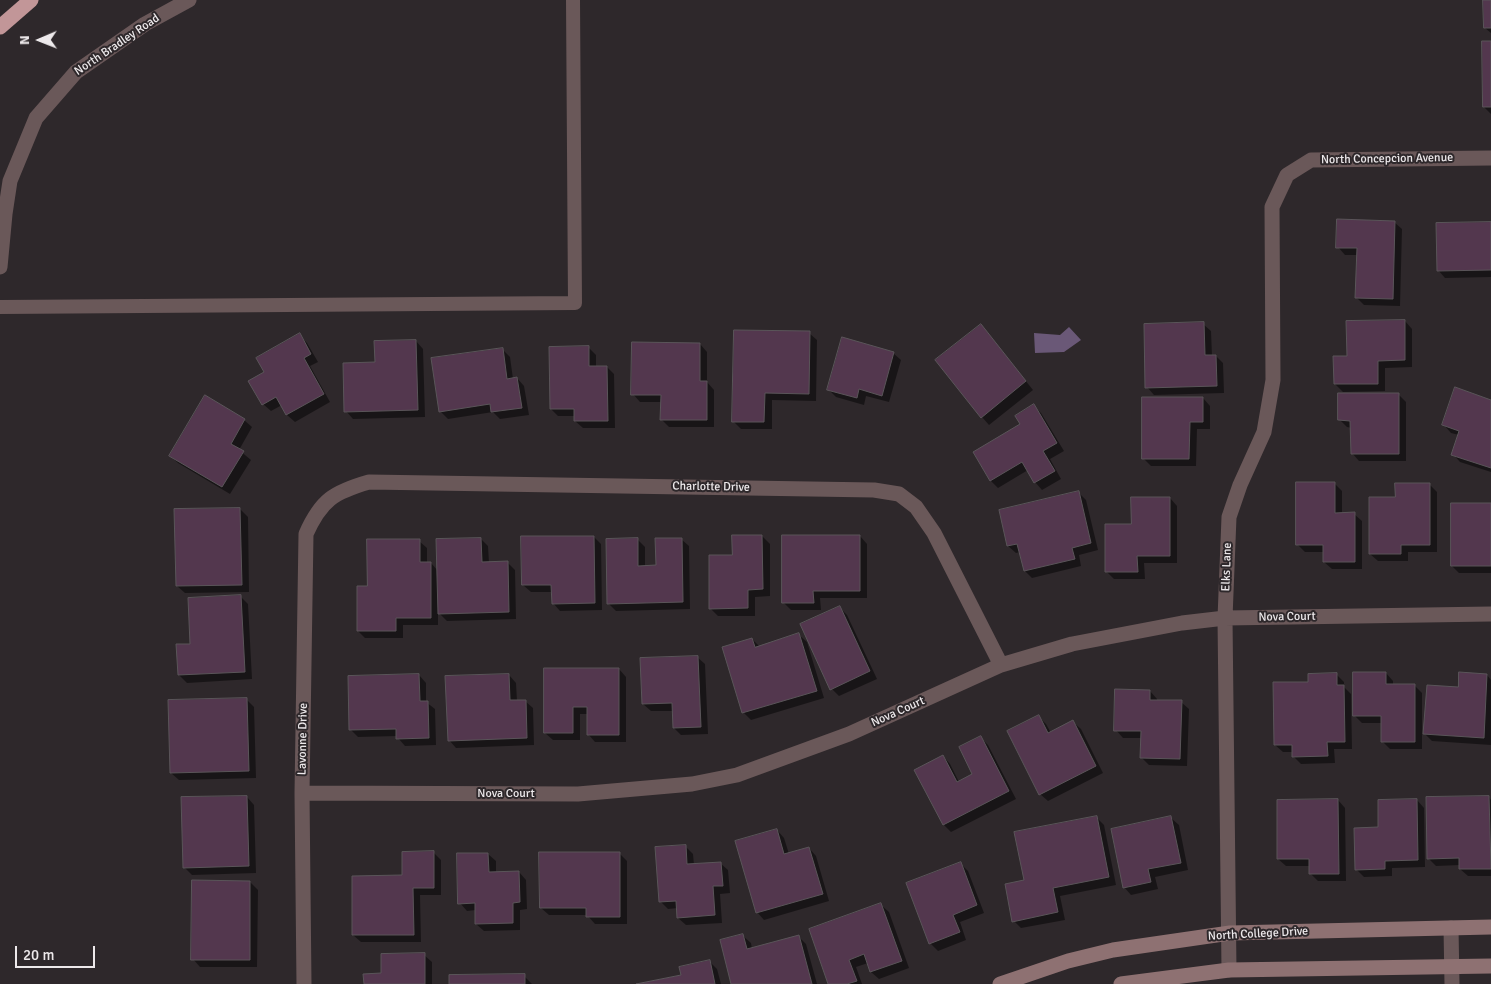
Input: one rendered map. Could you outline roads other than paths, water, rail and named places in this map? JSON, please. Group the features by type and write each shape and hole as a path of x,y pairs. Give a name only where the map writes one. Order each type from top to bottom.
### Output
{"highway":[{"path":"0,28 31,0"}],"street":[{"name":"North Bradley Road","path":"0,267 10,181 36,118 76,72 145,24 189,0"},
{"name":"North Concepcion Avenue","path":"1287,175 1311,160 1491,158"},
{"name":"Elks Lane","path":"1229,970 1225,618 1229,517 1240,485 1264,432 1273,380 1272,207 1287,175"},
{"name":"Charlotte Drive","path":"327,501 346,488 369,482 864,490 899,494 916,507 934,532 1000,665"},
{"name":"Lavonne Drive","path":"304,984 302,793 306,534 314,515 327,501"},
{"name":"Nova Court","path":"302,793 578,794 692,784 737,775 849,734 1000,665 1072,644 1182,623 1225,618 1491,614"},
{"name":"North College Drive","path":"1000,984 1068,961 1113,950 1230,933 1491,927"},
{"path":"1451,928 1452,984"},
{"path":"1120,984 1229,970 1491,966"}],"lane":[{"path":"0,308 575,303 573,0"}]}
